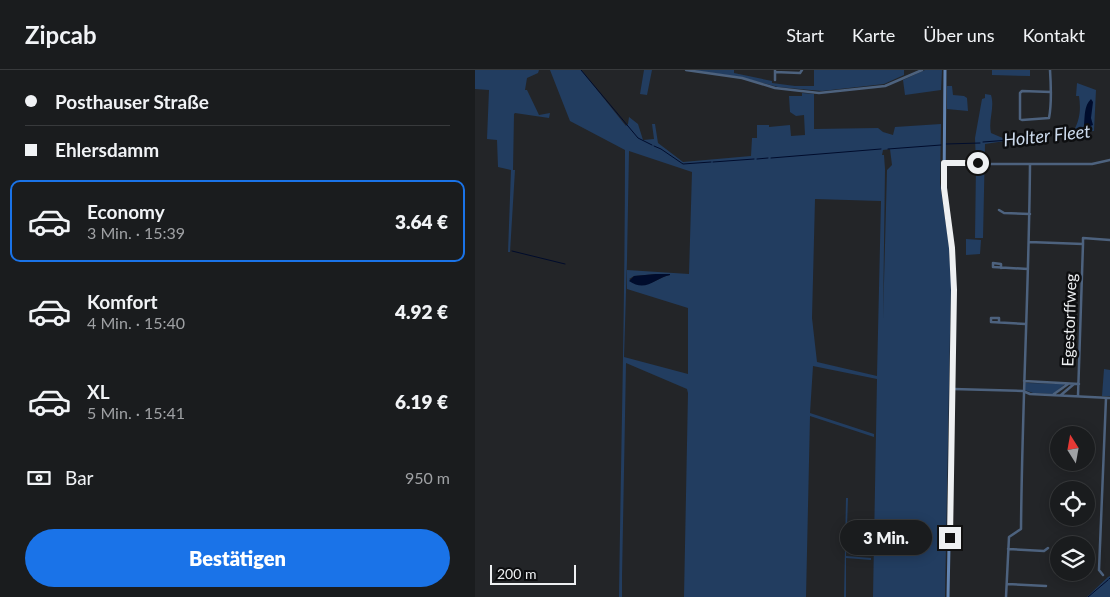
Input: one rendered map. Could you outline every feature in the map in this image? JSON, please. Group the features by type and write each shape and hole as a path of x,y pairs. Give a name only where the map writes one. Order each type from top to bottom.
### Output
{"street":[{"path":"686,70 718,72 775,88 823,93 885,86 922,70"},
{"path":"775,80 775,71 800,73 802,70"},
{"path":"945,70 944,188 953,267 953,389 948,597"},
{"path":"1050,70 1051,92 1049,118 1020,119 1020,93 1022,91 1051,92"},
{"path":"990,164 1092,164 1110,160"},
{"path":"944,163 978,163"},
{"path":"1006,597 1009,536 1021,529 1030,164"},
{"path":"999,210 1005,213 1030,214"},
{"path":"1029,242 1083,244 1083,238 1110,240"},
{"name":"Egestorffweg","path":"1078,396 1083,244"},
{"path":"1001,268 1028,269"},
{"path":"999,322 1026,324"},
{"path":"1024,381 1077,384"},
{"path":"1053,395 1069,383"},
{"path":"1060,396 1077,384"},
{"path":"953,389 1023,391 1029,394 1110,398"},
{"path":"1103,574 1099,570 1106,398"},
{"path":"1008,549 1044,551 1047,548"},
{"path":"1007,584 1046,586"}],"shaded area":[{"path":"475,70 539,70 538,73 527,78 525,90 527,90 539,115 550,113 549,118 514,114 513,170 515,170 510,252 508,252 511,170 498,167 497,140 487,139 489,90 475,89"},
{"path":"550,70 581,70 626,126 629,117 638,124 643,140 654,139 652,124 655,124 658,143 683,162 751,156 752,138 757,138 757,125 769,125 769,127 790,125 791,136 805,135 804,115 796,116 790,112 789,96 802,96 802,93 814,94 814,129 878,128 883,132 893,135 895,127 941,124 940,183 949,246 951,281 945,597 873,597 877,379 813,366 810,413 874,434 874,437 810,416 806,597 684,597 688,393 687,389 626,363 622,597 619,597 625,150 570,121","holes":["890,149 892,165 887,170 883,320 885,169 884,155 882,155 883,150","629,151 692,172 689,274 627,270 627,289 688,308 688,374 624,357","815,199 881,201 877,376 817,362 812,318","656,274 670,274 645,284 635,283 629,279 634,276"]},
{"path":"644,70 652,70 647,95 640,94"},
{"path":"691,70 734,70 734,73 772,81 772,83 795,86 814,86 814,70 904,70 904,75 884,84 822,91 778,87 740,77"},
{"path":"925,70 942,70 941,90 905,95 903,80"},
{"path":"992,70 1030,70 1030,76 992,75"},
{"path":"1077,83 1096,90 1094,131 1073,132 1079,119 1080,110 1079,96 1076,96"},
{"path":"947,86 952,86 953,95 967,98 968,111 947,109"},
{"path":"985,94 991,95 992,100 991,133 1005,139 1005,141 985,144 983,238 975,238 975,138 982,99 985,98"},
{"path":"1091,99 1093,102 1091,118 1093,125 1088,127 1084,125 1085,114"},
{"path":"966,239 981,240 980,254 966,255"},
{"path":"670,275 650,284 640,286 629,281 634,276"},
{"path":"1104,369 1110,370 1110,396 1102,396"},
{"path":"1025,383 1065,384 1053,394 1033,393 1025,390"},
{"path":"846,498 848,498 846,556 871,558 871,560 846,558 846,597 844,597"},
{"path":"1110,576 1110,597 1087,597 1108,577"}],"waterway":[{"name":"Holter Fleet","path":"581,70 638,138 652,145"},
{"name":"Holter Fleet","path":"983,142 1023,139"},
{"name":"Holter Fleet","path":"946,144 980,143"},
{"name":"Holter Fleet","path":"888,149 941,145"},
{"name":"Holter Fleet","path":"654,146 683,164 711,162"},
{"name":"Holter Fleet","path":"771,158 881,149"},
{"name":"Holter Fleet","path":"757,159 768,158"},
{"name":"Holter Fleet","path":"713,162 754,159"},
{"path":"512,251 565,264"},
{"path":"1088,597 1108,580"}],"route":[{"path":"950,538 954,290 952,248 944,188 944,163 978,163"}]}
